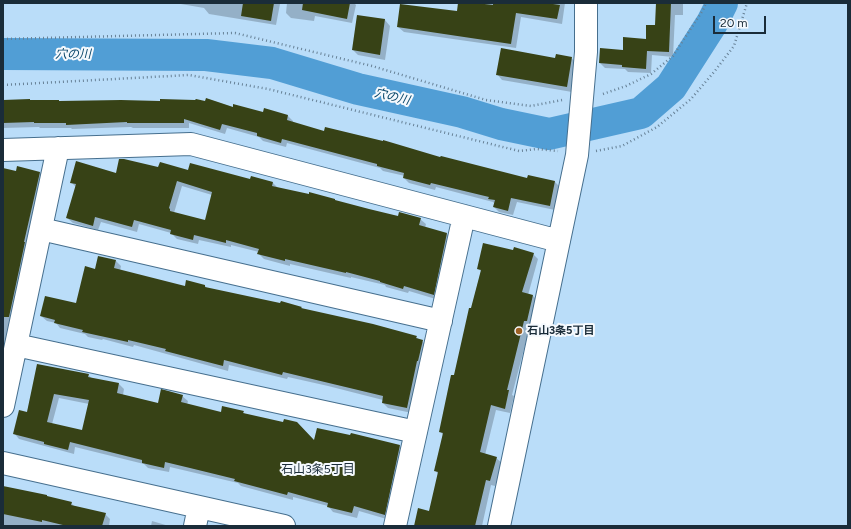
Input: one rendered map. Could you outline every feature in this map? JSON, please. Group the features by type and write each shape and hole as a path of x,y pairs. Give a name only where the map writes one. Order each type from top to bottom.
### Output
{"street":[{"path":"499,526 577,155 586,52 586,3"},
{"path":"3,150 191,144 559,241"},
{"path":"3,406 58,148"},
{"path":"395,526 464,216"},
{"path":"41,229 441,321"},
{"path":"16,345 416,432"},
{"path":"3,463 197,516 284,526"}],"path":[{"path":"3,39 235,34 372,66 486,100 531,106 581,102 620,88 651,74 673,56 706,3"},
{"path":"3,85 189,75 268,89 519,151 537,149 577,155 622,146 657,127 690,100 734,46 747,3"}],"building":[{"path":"243,3 274,3 271,21 241,16"},
{"path":"303,3 350,3 347,19 302,10"},
{"path":"458,3 493,5 493,3 546,3 560,5 557,19 516,13 511,44 397,27 400,4 457,11"},
{"path":"656,3 671,3 669,52 647,51 646,69 599,63 600,48 623,50 623,37 646,39 646,25 655,25"},
{"path":"357,15 385,19 380,55 352,50"},
{"path":"501,48 555,58 556,54 572,57 567,87 496,75"},
{"path":"206,98 233,107 233,104 263,112 264,108 288,115 287,120 324,131 325,127 383,140 440,157 441,156 527,178 528,175 555,181 550,206 511,198 508,211 493,207 495,200 488,199 489,197 403,178 404,173 377,166 377,164 282,139 281,143 257,136 257,133 222,124 220,130 184,119 184,123 127,122 66,125 66,123 3,123 3,100 160,101 160,99 196,99 205,101"},
{"path":"119,159 158,167 160,162 188,170 190,163 250,179 251,176 273,182 272,186 309,194 309,192 398,216 399,212 421,218 419,225 447,233 434,295 404,286 403,289 346,272 285,259 285,261 257,254 259,249 226,240 226,243 194,235 193,240 170,234 171,230 134,220 132,227 95,217 93,226 66,218 76,184 70,183 76,161 116,173","holes":["177,181 212,192 205,220 170,211 169,208"]},
{"path":"17,166 40,172 9,317 3,317 3,168 16,171"},
{"path":"483,243 513,250 514,247 534,253 522,292 533,295 527,321 524,321 507,390 509,390 505,409 491,405 480,452 497,457 490,481 486,480 475,526 414,526 418,508 429,511 438,472 434,471 443,433 439,432 451,375 454,375 469,308 471,308 481,270 477,269"},
{"path":"98,256 116,260 114,268 185,286 186,280 205,285 205,287 280,303 281,301 302,307 301,308 373,324 417,336 416,338 423,340 407,408 382,403 383,396 283,372 282,375 224,360 223,366 165,351 166,349 128,340 128,342 82,332 83,330 54,323 55,320 40,316 45,296 76,303 85,266 95,269"},
{"path":"37,364 89,374 88,377 119,383 117,393 158,403 161,389 183,395 181,402 221,412 222,406 244,411 243,413 283,422 284,419 297,422 314,440 317,428 350,435 351,433 400,445 385,515 354,506 352,513 327,507 328,503 288,492 287,495 234,481 235,479 165,462 164,468 142,463 142,460 70,442 68,450 13,434 19,410 27,412","holes":["54,394 89,400 82,430 47,422"]},
{"path":"3,486 47,495 72,502 71,505 106,513 102,526 67,526 42,520 42,522 3,514"}],"waterway":[{"name":"穴の川","path":"3,54 206,55 272,63 358,89 462,112 501,124 549,134 641,113 671,87 712,23 722,3"}],"place":[{"name":"石山3条5丁目","path":"519,331"}],"district":[{"name":"石山3条5丁目","path":"318,469"}]}
